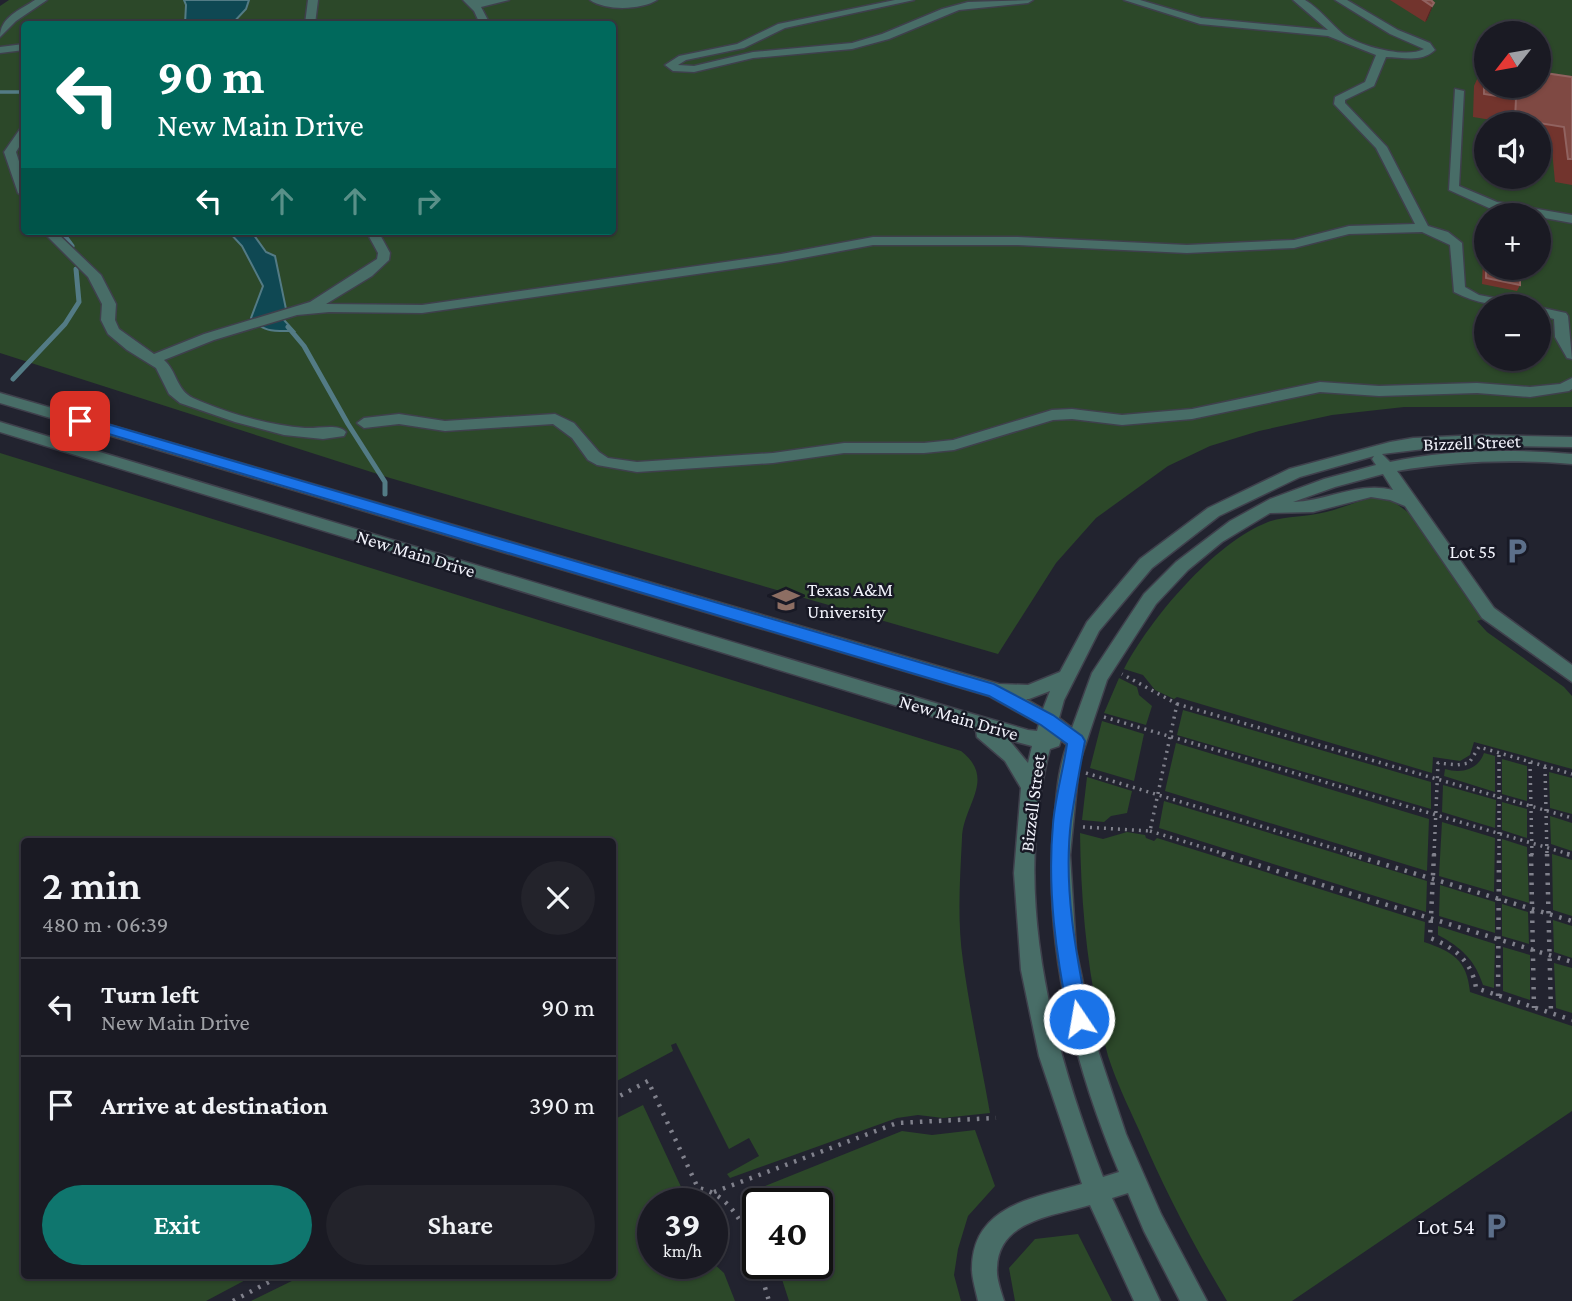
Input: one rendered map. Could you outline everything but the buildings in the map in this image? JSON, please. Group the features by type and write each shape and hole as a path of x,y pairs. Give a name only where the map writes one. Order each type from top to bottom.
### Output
{"street":[{"path":"0,34 12,19 42,0"},
{"path":"310,21 313,0"},
{"path":"483,21 471,3 504,0"},
{"path":"595,0 623,5 652,0"},
{"path":"909,0 782,26 740,46 682,58 670,65 690,70 736,58 814,52 869,42 957,7 984,1 1028,0"},
{"path":"1129,0 1200,21 1279,27 1340,36 1382,54 1417,56 1427,54 1430,50 1420,41 1394,32 1344,2 1313,11"},
{"path":"1298,0 1340,36"},
{"path":"0,50 21,47"},
{"path":"1382,54 1370,83 1339,99 1346,112 1381,147 1423,228"},
{"path":"1459,91 1453,187 1465,196 1483,202 1572,219"},
{"path":"21,136 10,152 21,184"},
{"path":"155,359 181,346 319,307 397,311 422,309 781,258 873,241 1017,241 1187,249 1294,244 1349,230 1423,228 1444,234 1456,243 1459,289 1474,297"},
{"path":"52,235 94,275 109,304 108,320 113,331 132,347 162,365 174,391 185,400 280,428 325,435 339,432"},
{"path":"298,311 327,299 378,265 384,253 374,235"},
{"path":"1566,316 1562,337 1572,355"},
{"path":"364,423 400,419 445,426 555,418 569,425 596,460 616,467 637,467 773,458 844,448 944,446 996,434 1052,415 1072,414 1122,420 1192,414 1320,387 1379,391 1477,388 1530,393 1564,388 1572,383"},
{"name":"New Main Drive","path":"0,398 994,690 1047,720 1076,741"},
{"name":"New Main Drive","path":"0,427 962,719 1040,740 1076,741"},
{"name":"Bizzell Street","path":"1147,1301 1097,1192 1059,1087 1032,971 1025,866 1031,788 1040,740 1065,678 1089,631 1121,587 1149,559 1217,507 1279,477 1373,450 1450,440 1572,442"},
{"path":"136,468 159,444"},
{"path":"1373,450 1488,613 1572,675"},
{"name":"Bizzell Street","path":"1194,1301 1133,1180 1088,1056 1066,953 1061,894 1062,823 1076,741 1104,666 1133,620 1168,579 1198,551 1264,509 1326,484 1386,467 1453,458 1514,456 1572,459"},
{"path":"1264,509 1313,506 1365,491 1382,491 1412,503"},
{"path":"541,590 559,563"},
{"path":"994,690 1029,692 1065,678"},
{"path":"962,719 1008,748 1022,767 1031,788"},
{"path":"991,1301 984,1269 990,1241 1003,1223 1021,1214 1133,1180"}],"path":[{"path":"1124,675 1143,684 1158,696 1177,704 1572,818"},
{"path":"1150,831 1177,704"},
{"path":"1105,718 1572,855"},
{"path":"1572,774 1479,747 1473,760 1467,764 1451,766 1438,763 1430,938 1445,944 1465,960 1474,976 1476,988 1572,1020"},
{"path":"1498,996 1499,753"},
{"path":"1530,762 1534,1008"},
{"path":"1545,766 1551,1013"},
{"path":"1090,774 1572,921"},
{"path":"1083,827 1103,831 1129,826 1150,831 1572,962"},
{"path":"616,1098 648,1081 698,1188"},
{"path":"725,1188 897,1123 996,1118"},
{"path":"728,1206 742,1228 769,1301"},
{"path":"233,1301 274,1279"}],"green space":[{"path":"9,0 1572,0 1572,407 1404,407 1332,415 1259,431 1210,446 1168,466 1096,518 1056,563 998,654 390,478 0,353 0,6"},
{"path":"0,453 961,751 971,761 977,782 962,838 960,930 969,999 990,1113 943,1118 918,1115 897,1118 730,1178 727,1174 759,1156 749,1138 729,1149 676,1043 671,1045 673,1051 616,1081 616,838 21,838 21,1279 247,1279 206,1301 0,1301"},
{"path":"1377,497 1394,502 1409,513 1483,619 1477,621 1487,632 1564,687 1572,696 1572,769 1474,742 1470,755 1460,761 1433,757 1432,773 1177,697 1174,699 1155,690 1143,675 1124,669 1135,649 1167,606 1206,565 1247,532 1275,520 1326,512"},
{"path":"1119,678 1137,687 1139,695 1152,706 1146,725 1104,713"},
{"path":"1183,710 1431,782 1431,809 1177,735"},
{"path":"1102,721 1144,734 1134,781 1090,768"},
{"path":"1176,743 1429,819 1427,871 1165,791"},
{"path":"1484,753 1495,756 1495,792 1444,776 1445,769 1463,771 1473,767"},
{"path":"1502,759 1527,766 1527,801 1502,794"},
{"path":"1549,772 1572,778 1572,814 1550,808"},
{"path":"1087,777 1132,791 1127,813 1111,816 1104,822 1082,820"},
{"path":"1443,785 1496,800 1495,828 1442,812"},
{"path":"1164,801 1427,881 1426,912 1159,828"},
{"path":"1502,802 1527,809 1527,838 1502,830"},
{"path":"1550,816 1572,823 1572,851 1551,844"},
{"path":"1442,822 1495,838 1494,892 1439,876"},
{"path":"1127,832 1145,835 1154,841 1157,838 1425,922 1424,942 1457,959 1466,972 1470,992 1572,1026 1572,1111 1292,1301 1227,1301 1191,1238 1126,1103 1108,1056 1095,1001 1082,889 1080,833 1103,839"},
{"path":"1502,839 1527,847 1529,903 1502,895"},
{"path":"1552,854 1572,860 1572,916 1553,910"},
{"path":"1440,885 1495,902 1495,933 1439,916"},
{"path":"1502,904 1528,912 1529,944 1502,936"},
{"path":"1553,920 1572,926 1572,958 1554,952"},
{"path":"1438,926 1495,944 1494,988 1483,985 1476,968 1466,955 1438,935"},
{"path":"1503,947 1530,955 1530,1000 1503,991"},
{"path":"1554,963 1572,968 1572,1013 1556,1008"},
{"path":"643,1105 682,1188 637,1188 637,1279 726,1279 735,1301 251,1301 296,1279 616,1279 616,1118"},
{"path":"975,1130 995,1186 968,1216 958,1249 954,1275 961,1301 789,1301 782,1279 833,1279 833,1188 760,1188 902,1131 932,1135"},
{"path":"1078,1234 1112,1301 1015,1301 1009,1268 1035,1239"}],"water":[{"path":"184,0 249,0 246,9 235,21 185,21"},
{"path":"232,235 254,235 266,252 275,256 286,309 284,320 294,331 265,329 251,318 263,286 242,246"}],"waterway":[{"path":"0,92 21,92"},
{"path":"64,235 72,246"},
{"path":"13,379 65,324 79,302 76,269"},
{"path":"288,327 304,346 348,424 385,482 385,494"}],"place":[{"name":"Lot 55","path":"1517,551"},
{"name":"Texas A&M University","path":"786,600"},
{"name":"Lot 54","path":"1496,1226"}],"route":[{"path":"80,421 994,690 1047,720 1076,741 1062,823 1061,865 1066,953 1079,1019"}]}
